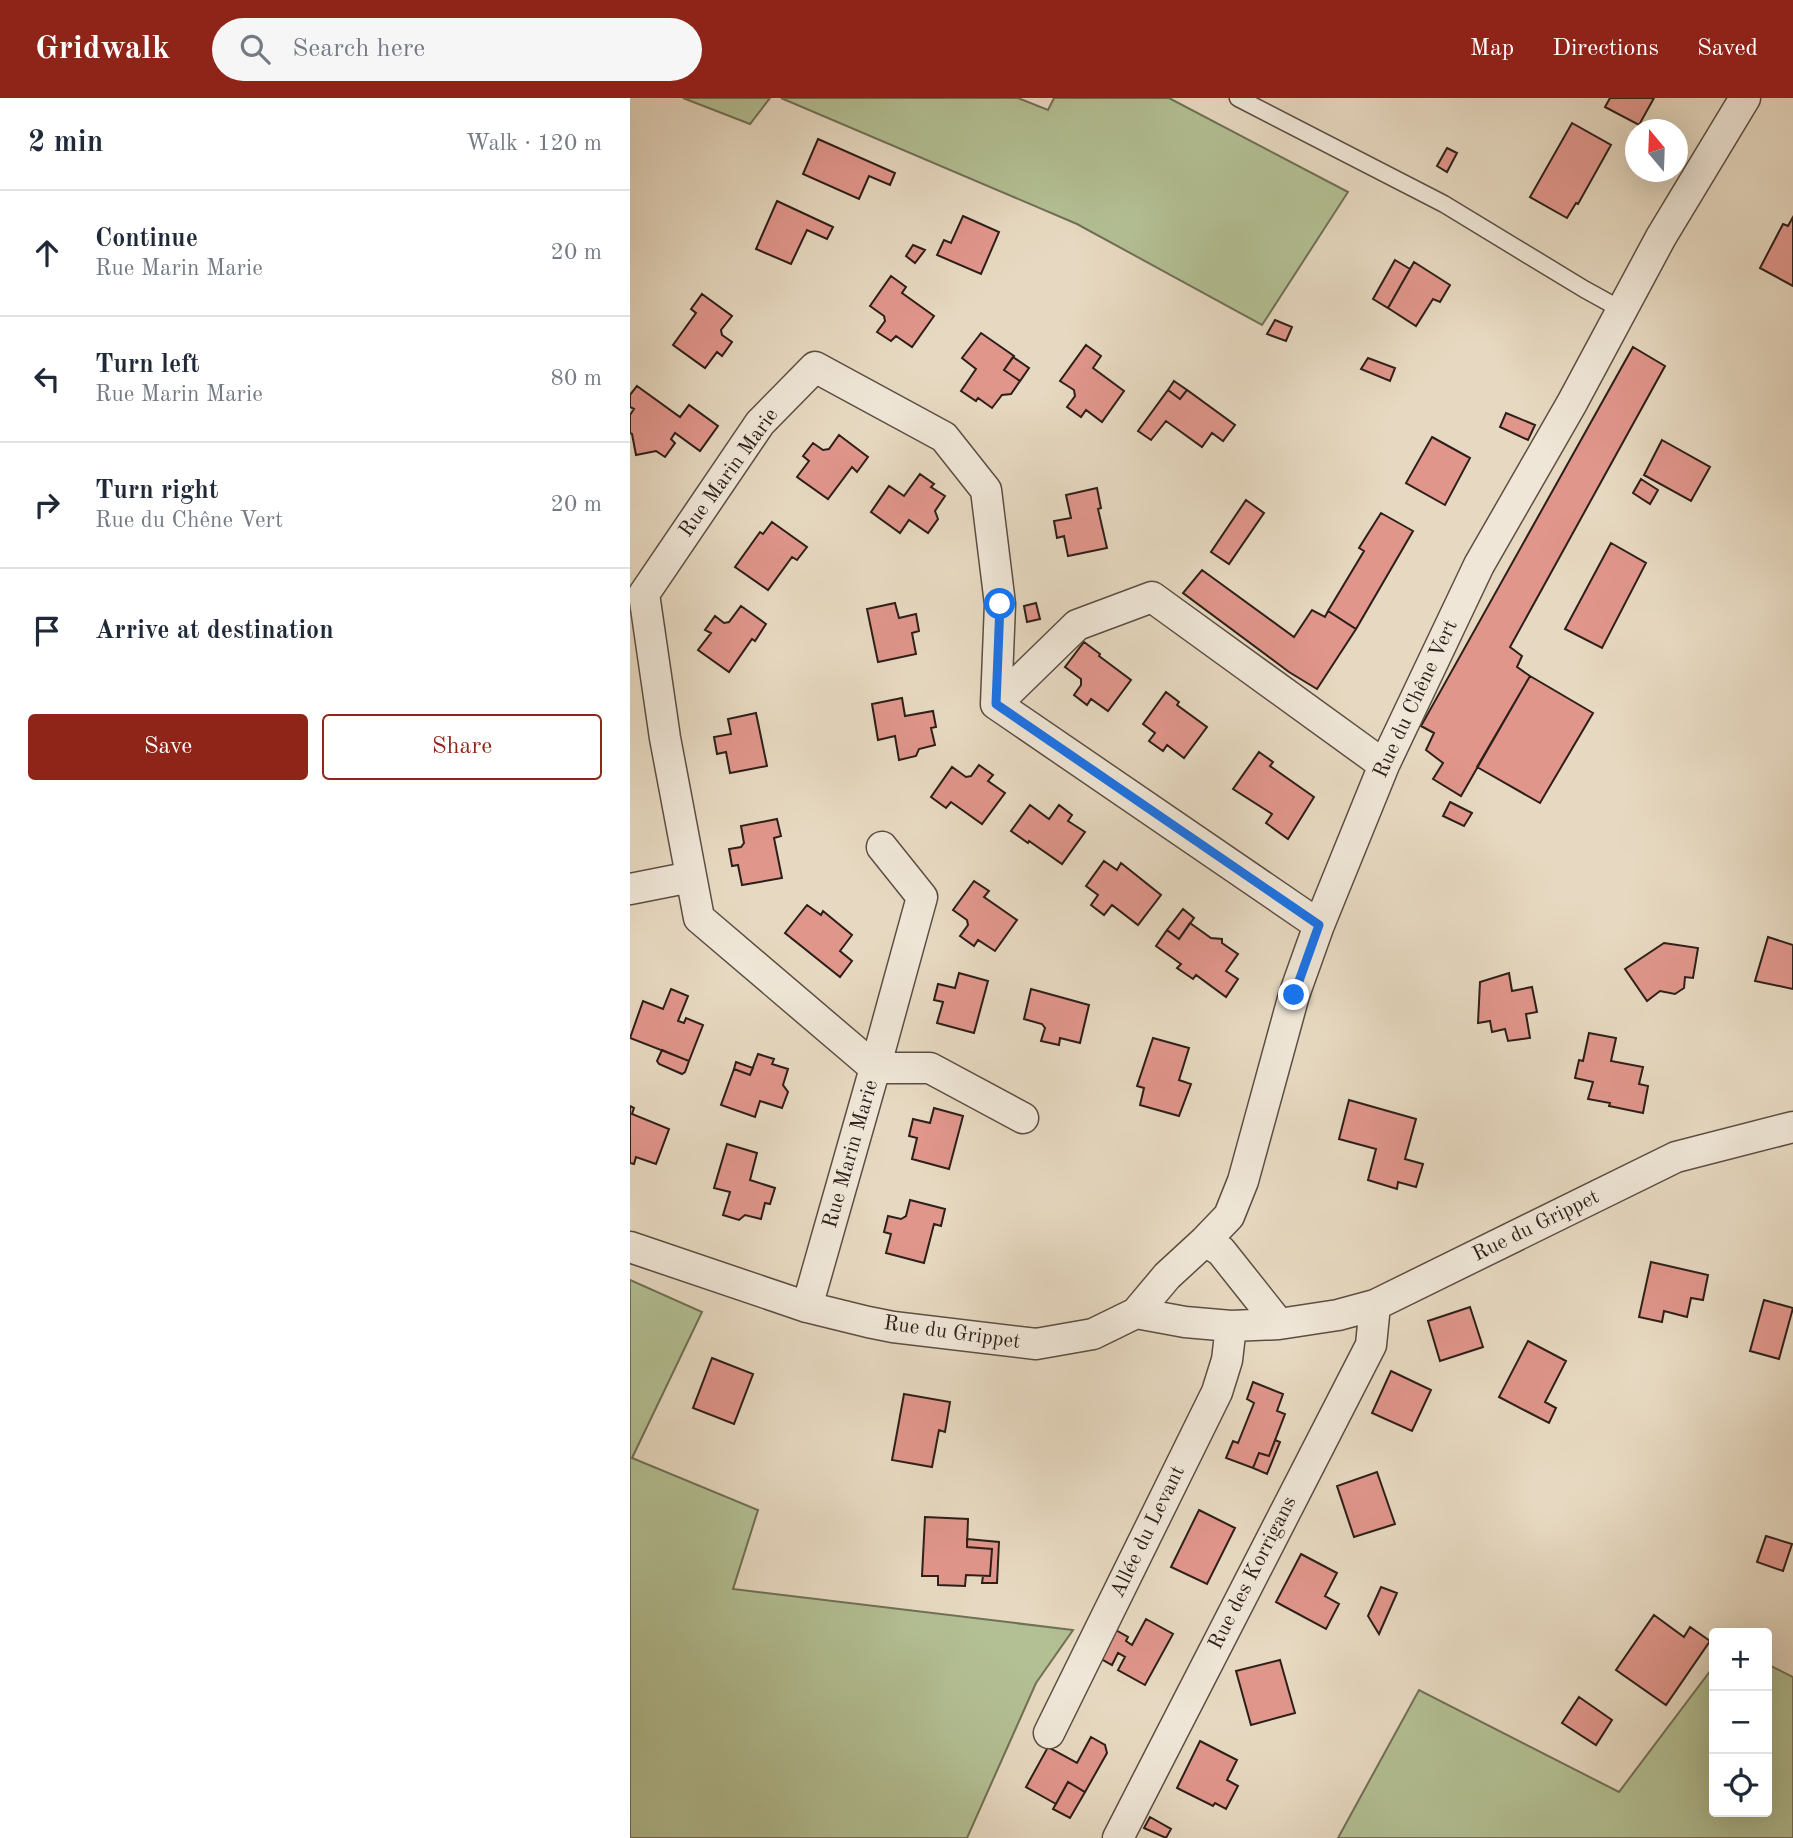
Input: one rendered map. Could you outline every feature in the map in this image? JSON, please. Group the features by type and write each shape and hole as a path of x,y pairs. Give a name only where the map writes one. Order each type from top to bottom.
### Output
{"street":[{"name":"Rue du Chêne Vert","path":"1136,1313 1167,1276 1229,1216 1243,1181 1294,995 1319,925 1384,765 1479,565 1661,237 1745,98"},
{"name":"Rue Marin Marie","path":"807,1307 876,1068 699,918 665,738 644,594 760,423 815,367 944,437 986,490 1000,604 996,704"},
{"path":"1319,925 996,704 1077,625 1153,597 1384,765"},
{"path":"882,847 922,897 876,1068 930,1068 1023,1118"},
{"path":"630,889 691,877"},
{"name":"Rue du Grippet","path":"630,1247 807,1307 893,1327 1036,1344 1093,1334 1136,1313 1185,1322 1231,1326 1279,1324 1338,1315 1375,1305 1676,1157 1793,1127"},
{"path":"1206,1241 1221,1251 1279,1324"},
{"name":"Rue des Korrigans","path":"1118,1838 1371,1345 1375,1305"},
{"name":"Allée du Levant","path":"1049,1733 1217,1391 1227,1360 1231,1326"}],"lane":[{"path":"1238,98 1444,204 1622,310"}],"green space":[{"path":"683,98 770,98 750,124"},
{"path":"781,98 1018,98 1048,110 1054,98 1169,98 1348,192 1262,325 1077,224"},
{"path":"630,1280 702,1312 632,1458 758,1510 733,1589 1073,1630 1036,1683 967,1838 630,1838"},
{"path":"1772,1666 1793,1677 1793,1838 1338,1838 1419,1690 1619,1792 1709,1673 1709,1817 1772,1817"}],"building":[{"path":"1610,98 1654,98 1642,119 1628,119 1605,107"},
{"path":"1572,123 1611,145 1578,204 1576,203 1567,218 1530,197"},
{"path":"818,139 895,173 890,185 869,176 859,199 803,174"},
{"path":"1447,148 1457,153 1447,172 1437,166"},
{"path":"777,201 833,227 827,239 807,230 791,264 756,249"},
{"path":"963,216 999,232 981,274 937,255 944,240 951,243"},
{"path":"1793,217 1793,286 1760,268 1783,224 1788,226"},
{"path":"913,245 925,250 915,263 906,256"},
{"path":"1395,260 1410,269 1388,308 1373,299"},
{"path":"1414,262 1450,285 1440,302 1433,299 1416,326 1388,308"},
{"path":"891,276 906,287 902,293 934,316 912,347 896,336 891,341 877,332 885,321 884,316 870,306"},
{"path":"702,294 732,316 721,330 722,335 732,342 722,356 717,352 705,368 673,345 696,313 691,309"},
{"path":"1275,320 1292,327 1286,341 1267,334"},
{"path":"981,333 1014,356 1004,370 1020,381 1011,394 1002,395 992,408 961,391 976,369 962,358"},
{"path":"1086,345 1101,356 1093,368 1124,391 1102,422 1086,410 1081,417 1067,407 1075,396 1074,390 1060,381"},
{"path":"1633,347 1665,366 1510,647 1522,656 1517,667 1530,676 1461,796 1433,779 1443,763 1426,750 1434,733 1421,726"},
{"path":"1013,357 1029,368 1020,381 1004,370"},
{"path":"1368,358 1395,368 1390,381 1361,369"},
{"path":"1174,381 1187,390 1180,399 1168,390"},
{"path":"637,386 680,417 689,405 718,426 700,451 675,433 671,439 675,443 665,457 656,451 636,455 630,433 630,415 634,409 630,407 630,395"},
{"path":"1168,390 1180,399 1187,390 1235,425 1223,441 1212,433 1202,447 1166,421 1151,440 1138,431"},
{"path":"1506,413 1535,425 1528,440 1500,427"},
{"path":"839,435 868,457 857,472 852,467 828,499 797,477 809,461 803,456 813,443 823,450 829,449"},
{"path":"1432,437 1470,458 1445,505 1406,483"},
{"path":"1662,440 1710,467 1691,501 1644,475"},
{"path":"920,474 934,484 931,487 945,496 935,511 938,519 928,533 909,520 900,533 871,512 889,486 904,496"},
{"path":"1641,479 1658,490 1650,504 1633,493"},
{"path":"1097,488 1101,508 1098,509 1107,548 1068,556 1064,536 1057,538 1054,521 1071,518 1066,495"},
{"path":"1246,500 1264,513 1229,564 1211,552"},
{"path":"1381,513 1413,531 1356,629 1328,611 1364,551 1359,548"},
{"path":"772,522 807,547 797,560 792,557 768,590 735,567 760,532 763,534"},
{"path":"1611,543 1646,563 1602,648 1565,629"},
{"path":"1202,570 1294,637 1312,610 1325,617 1328,611 1356,629 1317,689 1289,672 1183,593"},
{"path":"895,603 899,618 916,614 919,631 912,633 916,654 878,662 867,609"},
{"path":"1036,603 1040,619 1027,622 1024,606"},
{"path":"741,606 766,624 729,672 698,650 711,633 705,630 715,616 724,623 729,622"},
{"path":"1084,642 1131,680 1108,711 1091,699 1087,705 1074,695 1081,685 1081,679 1065,667"},
{"path":"1530,676 1593,713 1540,803 1477,767"},
{"path":"1166,692 1179,702 1177,705 1207,727 1184,758 1167,745 1163,751 1149,741 1155,733 1143,724"},
{"path":"902,698 905,716 933,711 936,727 931,728 935,745 919,749 916,756 899,760 895,736 878,740 872,704"},
{"path":"756,713 767,766 730,773 726,752 717,754 714,737 731,734 728,719"},
{"path":"1259,752 1273,762 1270,766 1314,797 1288,839 1266,823 1272,814 1233,789"},
{"path":"979,765 993,775 988,781 1005,793 982,824 951,802 946,808 931,797 952,767 966,777 971,776"},
{"path":"1450,802 1472,813 1464,826 1443,816"},
{"path":"1030,805 1049,819 1059,805 1072,815 1068,821 1085,832 1062,864 1011,831"},
{"path":"777,819 781,836 774,838 782,878 742,885 738,865 732,866 729,849 741,847 744,843 741,826"},
{"path":"1104,861 1117,870 1121,863 1161,895 1138,925 1112,905 1104,915 1091,905 1098,895 1086,886"},
{"path":"974,881 989,891 984,897 1017,920 995,951 978,940 974,946 960,936 968,925 967,920 953,910"},
{"path":"807,905 821,915 823,911 852,935 840,951 852,961 840,977 785,933"},
{"path":"1183,909 1194,918 1179,939 1167,930"},
{"path":"1190,923 1211,938 1222,939 1222,943 1238,954 1226,971 1238,979 1226,997 1196,975 1193,979 1177,968 1181,964 1156,946 1167,930 1179,939"},
{"path":"1768,937 1793,945 1793,989 1755,981"},
{"path":"1664,943 1698,948 1693,978 1685,977 1684,988 1675,994 1660,991 1647,1001 1625,969"},
{"path":"959,973 988,981 974,1033 937,1023 943,1002 934,1000 938,984 955,988"},
{"path":"1509,973 1512,991 1532,987 1537,1012 1526,1014 1530,1038 1508,1041 1505,1029 1492,1032 1490,1021 1478,1023 1480,982"},
{"path":"671,989 688,996 678,1021 684,1023 686,1018 703,1025 689,1061 630,1038 643,1001 663,1009"},
{"path":"1031,989 1089,1005 1080,1043 1060,1038 1059,1045 1041,1041 1045,1028 1042,1024 1024,1019"},
{"path":"1589,1033 1616,1038 1611,1061 1643,1067 1639,1084 1648,1086 1643,1113 1588,1099 1593,1082 1575,1078 1579,1060 1583,1061"},
{"path":"1153,1038 1189,1048 1179,1080 1191,1084 1179,1116 1140,1105 1144,1088 1137,1086"},
{"path":"662,1050 689,1061 685,1072 682,1074 659,1064 657,1061"},
{"path":"758,1054 774,1059 772,1064 788,1069 783,1085 788,1092 782,1108 760,1101 755,1117 721,1105 734,1069 750,1075"},
{"path":"736,1062 753,1068 750,1075 734,1069"},
{"path":"1349,1100 1416,1119 1405,1159 1423,1164 1416,1187 1398,1182 1397,1189 1368,1180 1376,1149 1339,1139"},
{"path":"630,1106 634,1108 632,1114 669,1129 656,1164 636,1157 634,1164 630,1163"},
{"path":"934,1108 963,1116 949,1169 912,1159 917,1138 909,1136 913,1119 930,1123"},
{"path":"727,1144 757,1153 750,1180 775,1188 770,1204 765,1203 761,1219 745,1215 739,1220 723,1215 730,1192 714,1188"},
{"path":"910,1200 945,1209 941,1226 934,1224 924,1263 886,1253 891,1234 884,1232 888,1216 901,1219 906,1216"},
{"path":"1651,1262 1708,1275 1703,1300 1691,1298 1687,1317 1664,1311 1662,1322 1639,1317"},
{"path":"1764,1300 1793,1308 1779,1359 1750,1351"},
{"path":"1470,1307 1483,1347 1440,1361 1428,1321"},
{"path":"1528,1341 1566,1361 1545,1402 1556,1408 1549,1423 1499,1397"},
{"path":"712,1358 753,1374 734,1424 693,1408"},
{"path":"1391,1371 1431,1390 1412,1431 1372,1413"},
{"path":"1253,1382 1283,1394 1277,1411 1285,1414 1269,1456 1259,1453 1253,1468 1226,1458 1233,1441 1238,1443 1254,1403 1247,1399"},
{"path":"904,1394 950,1402 945,1432 939,1430 932,1467 892,1460"},
{"path":"1275,1440 1280,1442 1267,1474 1253,1468 1259,1453 1269,1456"},
{"path":"1377,1472 1395,1524 1354,1537 1337,1486"},
{"path":"1199,1510 1235,1528 1207,1584 1171,1567"},
{"path":"925,1517 968,1519 967,1547 992,1549 990,1576 966,1575 965,1586 938,1585 938,1576 922,1576"},
{"path":"1766,1536 1792,1544 1783,1571 1757,1562"},
{"path":"967,1539 999,1542 997,1583 982,1583 983,1576 990,1576 992,1549 967,1547"},
{"path":"1301,1554 1337,1573 1325,1596 1339,1604 1326,1629 1276,1602"},
{"path":"1381,1587 1397,1593 1379,1634 1368,1616"},
{"path":"1654,1615 1684,1637 1690,1627 1709,1640 1666,1705 1616,1670"},
{"path":"1146,1619 1173,1634 1145,1685 1118,1670 1125,1657 1118,1653 1112,1665 1096,1656 1112,1628 1128,1637 1126,1641 1132,1645"},
{"path":"1280,1660 1295,1713 1251,1725 1236,1671"},
{"path":"1579,1697 1612,1720 1596,1745 1562,1723"},
{"path":"1091,1737 1105,1745 1107,1753 1085,1792 1068,1782 1056,1804 1026,1787 1048,1747 1077,1763"},
{"path":"1200,1741 1237,1760 1227,1780 1238,1786 1226,1809 1215,1803 1213,1806 1177,1788"},
{"path":"1068,1782 1085,1792 1070,1818 1053,1809"},
{"path":"1150,1817 1171,1829 1166,1838 1144,1828"}],"route":[{"path":"1000,604 996,704 1319,925 1294,995"}]}
